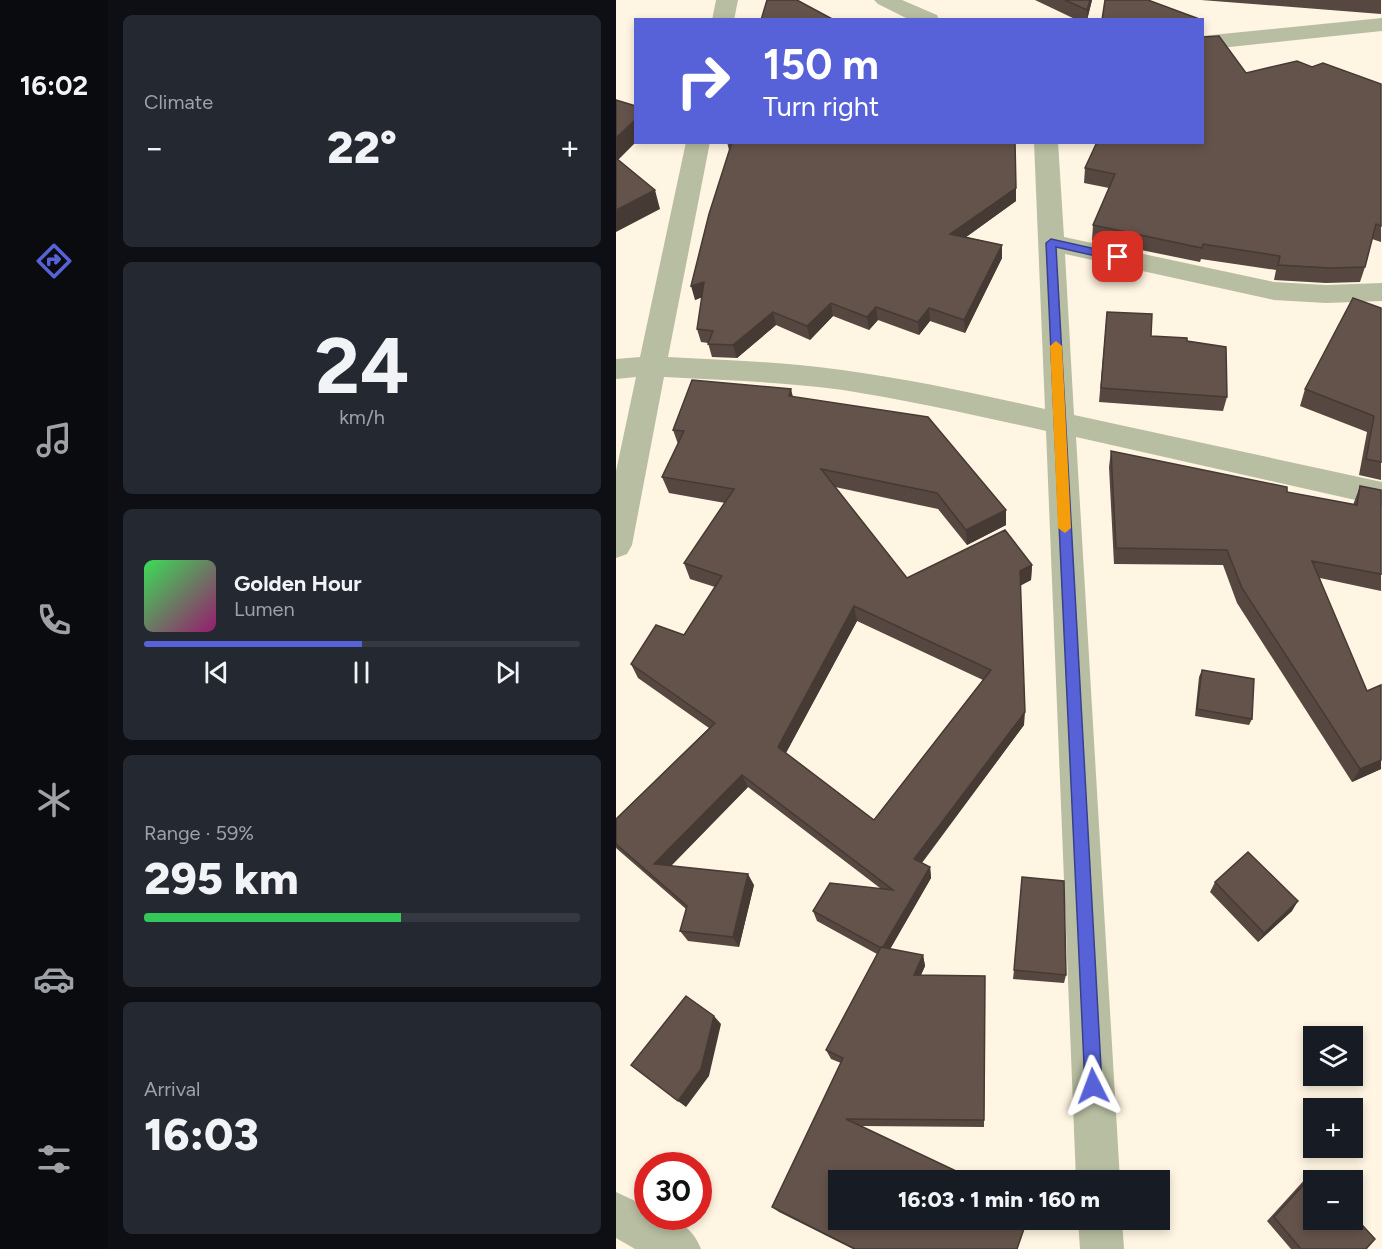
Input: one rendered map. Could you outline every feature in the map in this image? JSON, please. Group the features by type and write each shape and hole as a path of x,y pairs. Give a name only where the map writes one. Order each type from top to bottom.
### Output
{"street":[{"path":"723,18 727,0"},
{"path":"885,0 924,18"},
{"path":"1204,43 1381,24"},
{"path":"616,545 698,144"},
{"path":"1046,144 1097,1170"},
{"path":"1051,243 1274,291 1326,294 1381,292"},
{"path":"616,369 652,366 764,372 842,380 955,400 1381,494"},
{"path":"616,1214 679,1249"},
{"path":"1101,1230 1102,1249"}],"building":[{"path":"767,0 797,0 830,18 762,18"},
{"path":"1065,0 1090,0 1087,10"},
{"path":"1105,0 1148,0 1197,18 1102,18"},
{"path":"1219,36 1246,73 1297,61 1312,67 1323,63 1381,84 1381,226 1376,224 1365,267 1330,268 1278,265 1280,256 1203,244 1202,248 1093,225 1115,174 1085,168 1096,144 1204,144 1204,37"},
{"path":"616,100 634,105 634,121 616,138"},
{"path":"731,144 1015,144 1016,188 950,234 1002,245 964,320 929,308 918,322 876,307 867,317 831,303 807,326 773,312 733,345 708,344 713,331 697,329 704,282 691,286 709,214"},
{"path":"616,158 655,190 616,210"},
{"path":"1353,298 1381,308 1381,462 1366,459 1374,416 1305,389"},
{"path":"1107,312 1152,314 1151,336 1187,338 1187,341 1226,347 1227,397 1101,388"},
{"path":"692,380 791,389 789,396 928,417 1006,510 966,530 937,493 821,469 907,578 1005,530 1032,565 1020,571 1025,712 914,859 930,867 881,948 813,911 830,883 893,890 742,775 654,864 748,874 733,937 680,931 687,906 616,844 616,819 715,723 631,664 656,625 684,635 722,576 684,563 734,489 662,477 684,431 673,430","holes":["854,606 991,670 874,820 778,747"]},
{"path":"1111,451 1287,487 1287,492 1357,505 1360,486 1381,490 1381,574 1312,561 1367,691 1381,685 1381,760 1360,769 1242,588 1227,550 1116,548"},
{"path":"1202,670 1254,679 1252,719 1197,709"},
{"path":"1248,852 1298,901 1264,933 1215,882"},
{"path":"1022,877 1064,881 1066,975 1014,970"},
{"path":"881,947 923,955 914,975 985,976 984,1120 846,1119 954,1170 828,1170 828,1230 1024,1230 1017,1249 855,1249 772,1207 843,1058 826,1050"},
{"path":"686,996 714,1016 701,1069 678,1101 631,1065"},
{"path":"1303,1185 1303,1230 1363,1230 1363,1226 1375,1239 1366,1249 1301,1249 1274,1217"}],"slow traffic":[{"path":"1056,346 1065,528"}],"route":[{"path":"1093,1086 1051,243 1118,257"}]}
